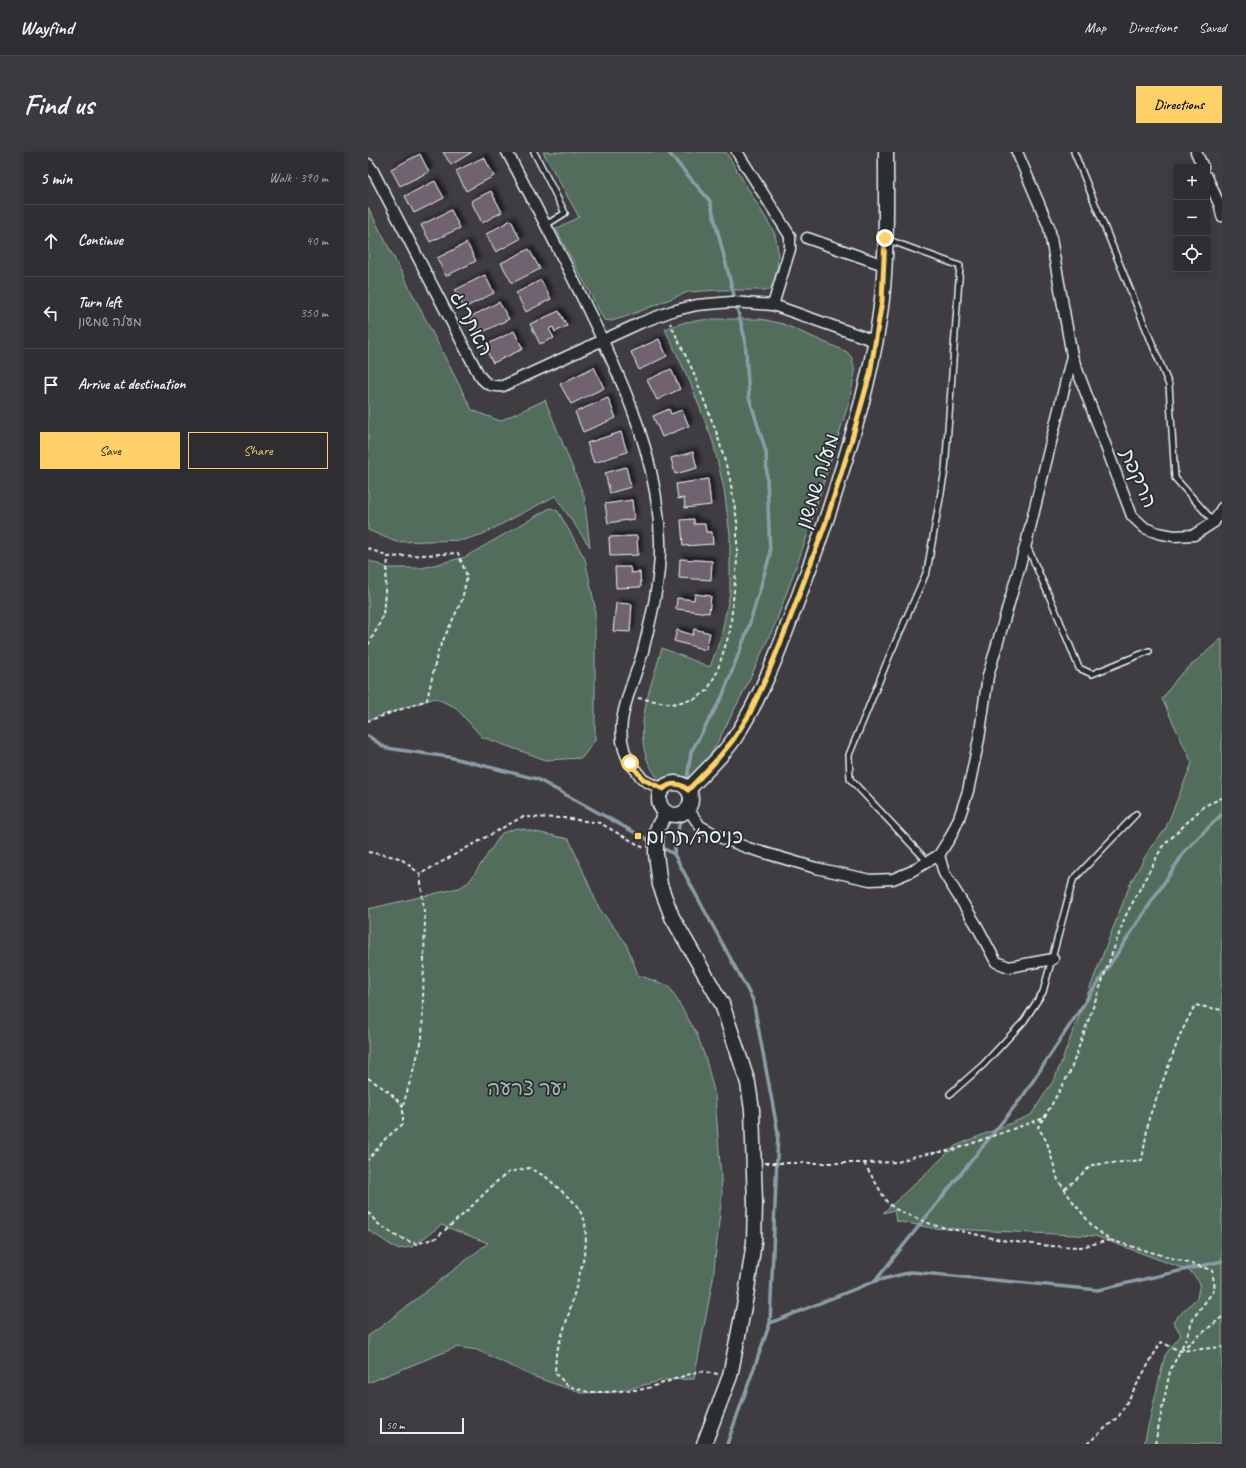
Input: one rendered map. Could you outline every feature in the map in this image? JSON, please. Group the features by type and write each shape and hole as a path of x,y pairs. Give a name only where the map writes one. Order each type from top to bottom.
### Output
{"main road":[{"name":"מעלה שמשון","path":"688,790 714,763 733,740 749,715 780,643 826,522 851,442 870,374 882,301 885,238 886,152"},
{"path":"680,784 688,790 691,800 688,809 681,814 674,815 666,813 660,806 659,797 663,789 667,786 680,784"},
{"path":"666,813 658,827 656,854 660,885 672,917 722,1004 738,1048 748,1083 752,1110 754,1242 746,1296 730,1376 704,1444"}],"street":[{"path":"507,152 546,224 603,340 633,410 645,445 653,477 660,541 656,595 642,653 627,696 621,727 623,748 630,763 643,779 663,789"},
{"path":"737,152 790,236 790,249 773,305"},
{"path":"688,809 700,826 722,838 775,857 852,878 870,880 894,879 928,862 939,855 951,836 968,791 979,739 988,676 1026,544 1072,356 1049,227 1017,152"},
{"path":"1196,152 1201,164"},
{"name":"האתרוג","path":"368,164 377,178 479,376 487,385 495,387 503,386 603,340"},
{"path":"1210,184 1221,209"},
{"path":"807,238 884,266"},
{"path":"603,340 665,314 697,305 732,302 773,305 875,340"},
{"name":"הרקפת","path":"1072,356 1132,516 1145,528 1174,536 1194,535 1214,522 1222,508"},
{"path":"939,855 944,873 977,926 996,962 1008,967 1053,959"}],"lane":[{"path":"534,152 565,212 546,224"},
{"path":"1074,152 1169,385 1175,478 1214,522"},
{"path":"885,238 960,266 945,470 927,571 888,657 849,755 850,779 928,862"},
{"path":"1026,544 1058,614 1078,668 1092,674 1149,651"},
{"path":"950,1094 983,1065 1024,1021 1043,992 1073,880 1136,814"}],"path":[{"path":"627,696 672,704 695,699 707,691 717,672 730,631 734,595 737,561 737,521 730,479 717,434 692,369 665,314"},
{"path":"368,548 388,557 458,553 467,576 462,600 438,651 427,700 368,721"},
{"path":"368,644 378,627 383,614 388,557"},
{"path":"1155,1444 1170,1371 1187,1336 1194,1317 1216,1289 1212,1270 1110,1240 1093,1227 1058,1180 1047,1142 1038,1127 1070,1072 1125,916 1162,847 1204,806 1222,798"},
{"path":"420,874 522,817 564,818 600,823 656,854"},
{"path":"368,852 400,858 420,874 425,920 422,1040 403,1106 403,1124 386,1138 368,1160"},
{"path":"1065,1190 1092,1165 1142,1160 1149,1118 1180,1034 1195,1005 1222,1010"},
{"path":"368,1078 389,1092 403,1106"},
{"path":"754,1163 864,1164 898,1162 915,1156 953,1150 1044,1118"},
{"path":"864,1164 887,1202 895,1210 933,1225 1001,1240 1049,1246 1081,1247 1110,1240"},
{"path":"368,1212 377,1223 396,1236 416,1244 436,1238 467,1211 495,1183 509,1172 529,1168 546,1177 564,1192 577,1205 585,1221 586,1243 583,1261 556,1354 556,1373 568,1386 588,1392 608,1392 645,1389 699,1371 730,1376"},
{"path":"1180,1350 1222,1317"},
{"path":"1086,1444 1118,1416 1161,1342 1180,1350 1222,1347"}],"green space":[{"path":"543,152 726,152 774,232 778,261 775,277 770,290 719,290 688,292 628,316 612,321 604,320 556,229 579,217"},
{"path":"368,207 472,410 500,421 545,400 584,496 590,547 555,496 483,534 464,540 396,542 368,530"},
{"path":"712,319 761,319 783,324 847,352 852,358 855,372 849,402 806,539 776,622 744,691 714,749 693,778 659,780 647,759 643,743 643,729 646,702 662,648 710,667 721,637 730,592 730,535 724,489 713,442 690,382 665,329 685,322"},
{"path":"550,508 558,511 585,559 595,607 595,740 582,758 546,760 482,737 455,707 435,698 368,720 368,560 388,568 422,568 465,557"},
{"path":"1222,638 1222,1444 1144,1444 1165,1355 1181,1335 1173,1321 1197,1298 1200,1283 1190,1271 1095,1236 932,1228 896,1221 894,1210 883,1213 955,1146 1031,1115 1055,1078 1131,882 1150,848 1165,830 1192,763 1162,699 1179,676"},
{"name":"יער צרעה","path":"517,828 569,839 599,908 626,943 638,975 669,986 697,1034 706,1060 715,1095 722,1193 713,1279 694,1379 664,1380 616,1392 581,1393 532,1376 477,1350 457,1347 368,1383 368,1336 488,1243 441,1225 412,1247 397,1249 368,1230 368,909 459,888 469,882 502,833"}],"building":[{"path":"443,152 472,152 451,165"},
{"path":"420,154 429,172 400,186 391,169"},
{"path":"484,157 494,176 466,191 456,171"},
{"path":"435,181 444,198 414,213 405,196"},
{"path":"491,191 502,212 482,223 471,201"},
{"path":"451,210 460,228 430,242 421,225"},
{"path":"511,220 520,239 496,252 486,234"},
{"path":"467,243 476,261 446,276 437,258"},
{"path":"529,249 540,269 512,283 501,263"},
{"path":"485,275 494,293 464,308 455,290"},
{"path":"541,280 551,299 526,312 516,293"},
{"path":"499,302 509,319 479,334 470,317"},
{"path":"559,311 567,326 555,332 553,327 549,329 554,338 540,344 530,324"},
{"path":"514,331 523,349 493,363 484,346"},
{"path":"659,339 667,356 639,370 631,352"},
{"path":"594,367 604,388 571,404 560,384"},
{"path":"671,369 680,389 657,400 647,380"},
{"path":"608,398 616,418 583,432 575,412"},
{"path":"669,409 671,414 682,410 689,426 662,437 653,416"},
{"path":"621,432 627,452 594,463 587,443"},
{"path":"693,452 697,468 675,474 671,458"},
{"path":"626,467 631,487 610,493 605,473"},
{"path":"708,479 711,505 685,508 684,498 678,499 676,484"},
{"path":"632,500 634,519 608,523 605,504"},
{"path":"694,519 694,524 705,524 706,532 712,532 713,544 683,546 681,520"},
{"path":"637,536 638,555 610,556 609,537"},
{"path":"680,559 712,561 711,580 679,578"},
{"path":"615,567 630,567 631,573 640,572 641,587 616,588"},
{"path":"695,594 711,596 709,613 676,609 677,598 694,600"},
{"path":"616,603 632,604 630,632 613,631"},
{"path":"694,629 710,633 706,650 674,641 677,630 693,635"}],"waterway":[{"path":"668,152 710,201 745,339 749,397 766,452 770,555 748,629 722,697 691,752 686,786"},
{"path":"368,736 386,748 449,757 537,779 652,842"},
{"path":"685,792 674,854 753,1000 778,1133 770,1323 727,1444"},
{"path":"875,1281 1023,1096 1185,851 1222,814"},
{"path":"659,846 674,854"},
{"path":"770,1323 875,1281 912,1272 1098,1290 1222,1261"}],"place":[{"name":"כניסה/תרום","path":"638,836"}],"route":[{"path":"630,763 643,779 663,789 671,784 680,784 688,790 714,763 733,740 749,715 788,624 826,522 861,409 870,374 882,301 885,238"}]}
